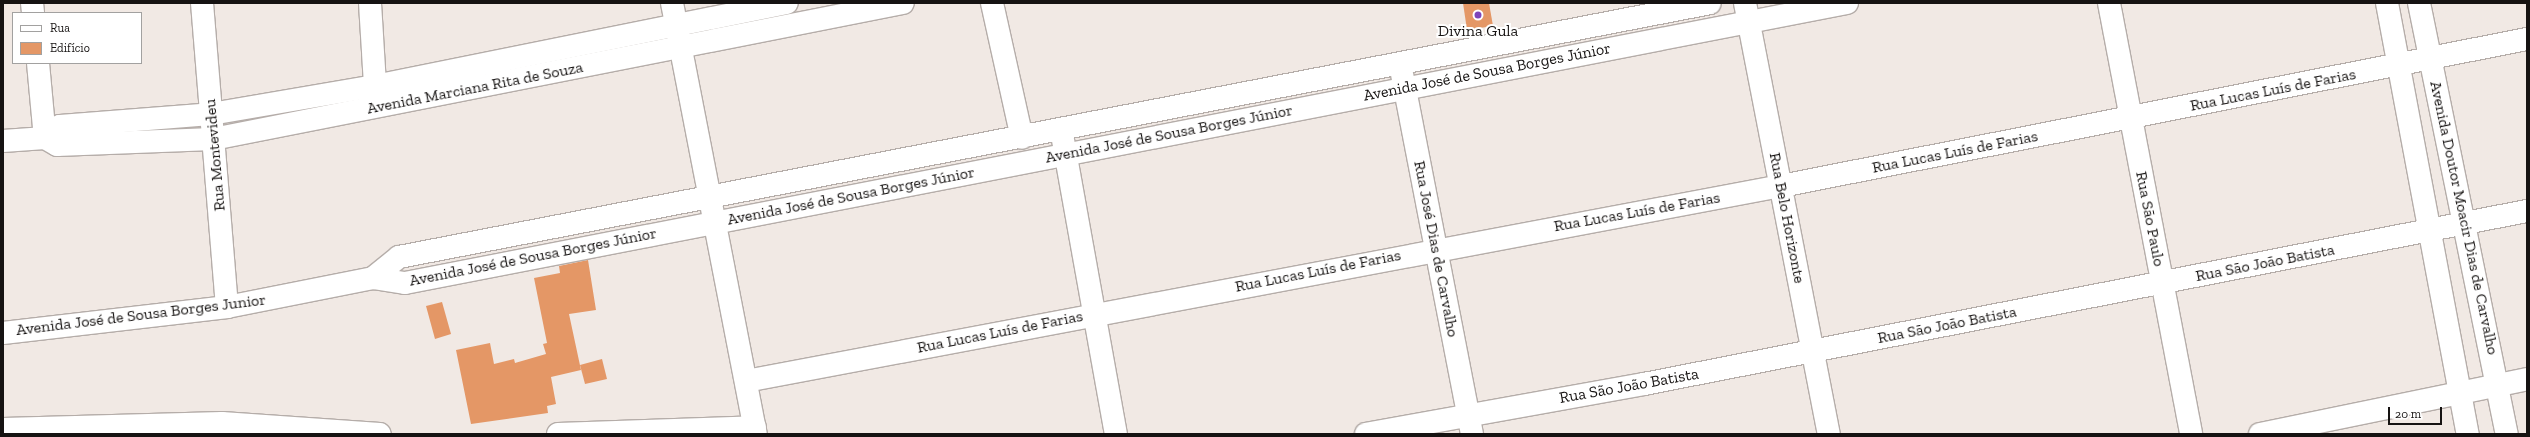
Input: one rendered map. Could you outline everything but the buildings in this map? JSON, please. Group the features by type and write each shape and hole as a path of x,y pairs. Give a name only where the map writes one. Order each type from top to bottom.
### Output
{"street":[{"name":"Rua Montevideu","path":"202,3 227,307"},
{"path":"370,3 377,107"},
{"path":"558,434 755,430 672,3"},
{"name":"Avenida Marciana Rita de Souza","path":"45,138 60,126 211,114 375,86 788,3"},
{"name":"Avenida Marciana Rita de Souza","path":"3,141 45,138 57,145 213,139 903,3"},
{"path":"992,3 1022,138"},
{"name":"Avenida José de Sousa Borges Júnior","path":"373,278 399,257 1022,138 1061,129 1710,3"},
{"name":"Avenida José de Sousa Borges Júnior","path":"373,278 405,283 1405,88 1747,12 1847,3"},
{"name":"Rua São Paulo","path":"2109,3 2191,434"},
{"name":"Avenida Doutor Moacir Dias de Carvalho","path":"2387,3 2468,434"},
{"name":"Avenida Doutor Moacir Dias de Carvalho","path":"2420,3 2507,434"},
{"name":"Rua Belo Horizonte","path":"1747,12 1829,434"},
{"name":"Rua Lucas Luís de Farias","path":"746,381 1436,248 1781,186 2399,66 2430,57 2527,39"},
{"name":"Rua José Dias de Carvalho","path":"1400,63 1470,424"},
{"path":"38,64 45,138"},
{"path":"1061,129 1116,434"},
{"name":"Rua São João Batista","path":"1366,434 1470,424 1813,351 2527,211"},
{"name":"Avenida José de Sousa Borges Junior","path":"3,333 227,307 373,278"},
{"path":"2260,434 2459,390 2498,385 2527,379"},
{"path":"3,429 222,423 380,434"}],"place":[{"name":"Divina Gula","path":"1478,15"}]}
